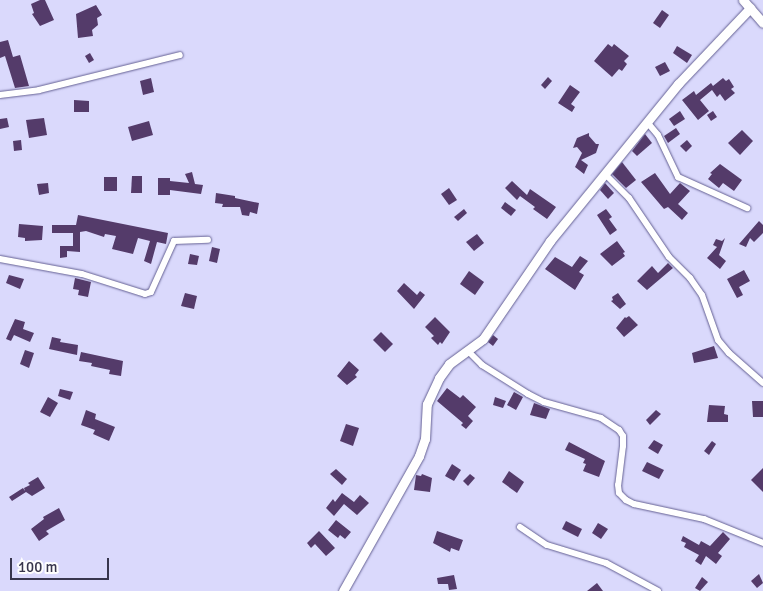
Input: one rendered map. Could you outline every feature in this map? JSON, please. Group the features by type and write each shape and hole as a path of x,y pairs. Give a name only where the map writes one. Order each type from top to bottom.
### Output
{"street":[{"path":"343,591 419,456 425,439 427,404 432,390 449,364 483,339 550,241 746,2 763,23"},
{"path":"0,96 39,90 180,55"},
{"path":"647,122 658,135 678,177 747,208"},
{"path":"605,174 629,198 669,257 690,278 702,295 718,340 729,353 763,383"},
{"path":"0,259 82,274 145,294 151,292 174,241 208,240"},
{"path":"468,351 482,365 528,394 544,402 601,418 619,430 623,436 623,446 618,485 619,493 626,500 634,504 704,519 763,543"},
{"path":"520,527 547,545 606,564 658,591"}],"building":[{"path":"45,0 54,20 40,26 32,14 34,13 31,4"},
{"path":"96,5 102,15 97,18 98,25 92,30 93,36 78,38 76,14"},
{"path":"662,10 669,15 660,28 653,23"},
{"path":"8,40 13,57 20,55 29,86 15,88 5,56 0,58 0,42"},
{"path":"608,44 612,47 614,44 629,56 624,61 627,64 622,71 619,69 612,77 594,61"},
{"path":"677,46 692,55 687,63 673,53"},
{"path":"90,53 94,60 89,63 85,56"},
{"path":"665,62 670,71 660,76 655,67"},
{"path":"548,77 552,81 545,89 541,85"},
{"path":"151,78 154,92 143,95 140,81"},
{"path":"723,78 726,81 729,79 734,87 731,89 735,93 725,101 720,94 717,97 712,90 700,100 709,111 698,120 682,100 694,91 696,95 711,83 713,86"},
{"path":"570,85 580,92 571,104 575,107 572,112 558,103"},
{"path":"74,100 89,101 89,112 74,112"},
{"path":"680,111 685,119 674,126 669,119"},
{"path":"713,111 717,117 711,121 707,115"},
{"path":"7,118 9,127 0,129 0,119"},
{"path":"44,118 47,135 29,138 26,120"},
{"path":"149,121 153,135 132,141 128,127"},
{"path":"676,128 680,134 668,143 664,136"},
{"path":"742,130 753,141 740,155 728,143"},
{"path":"589,133 589,136 596,144 599,144 596,153 581,160 588,165 584,174 575,167 582,153 577,147 573,148 577,138"},
{"path":"645,134 652,143 637,156 632,151"},
{"path":"21,140 22,150 14,151 13,141"},
{"path":"687,140 692,146 686,152 680,146"},
{"path":"622,162 636,180 626,188 612,174"},
{"path":"720,164 742,180 734,191 723,183 719,188 708,179 712,174 710,173"},
{"path":"192,172 195,184 203,185 201,194 170,190 170,195 158,195 158,178 170,178 170,181 189,183 185,174"},
{"path":"655,173 670,194 680,183 690,191 678,204 688,213 682,220 668,207 664,209 641,182"},
{"path":"132,176 142,176 142,193 131,193"},
{"path":"104,177 117,177 117,191 104,191"},
{"path":"512,181 527,195 530,189 556,207 547,219 520,196 517,200 505,188"},
{"path":"48,183 49,193 39,195 37,184"},
{"path":"605,183 614,193 608,199 600,190"},
{"path":"449,188 457,200 449,205 441,194"},
{"path":"216,193 259,203 257,214 250,212 249,216 242,215 240,207 222,207 223,204 215,203"},
{"path":"505,202 516,210 511,216 501,208"},
{"path":"464,209 467,213 458,221 454,217"},
{"path":"606,209 612,217 609,219 617,230 610,235 597,215"},
{"path":"78,215 168,233 166,244 157,242 151,264 144,261 150,241 138,238 133,254 112,249 116,236 105,234 104,237 86,231 80,232 80,252 67,251 67,257 60,258 60,246 73,246 73,233 52,233 52,225 76,225"},
{"path":"759,221 763,225 763,233 754,242 750,238 746,247 739,244"},
{"path":"19,224 43,226 42,240 25,241 25,238 18,237"},
{"path":"477,234 484,243 474,251 466,242"},
{"path":"725,238 719,255 726,261 720,269 707,258 717,247 713,245 716,239 722,241"},
{"path":"617,241 625,252 623,253 625,256 612,266 600,254"},
{"path":"212,247 220,249 217,263 209,261"},
{"path":"190,254 199,256 197,265 188,264"},
{"path":"580,256 588,261 579,272 584,275 575,290 545,269 555,257 572,267"},
{"path":"668,263 673,268 647,290 637,281 652,266 658,273"},
{"path":"744,270 750,281 739,287 743,295 737,298 727,279"},
{"path":"469,271 484,282 475,295 460,284"},
{"path":"9,275 24,279 20,289 6,283"},
{"path":"75,278 91,282 88,297 78,295 79,290 73,289"},
{"path":"404,283 417,295 420,291 425,295 414,309 397,291"},
{"path":"185,293 197,296 194,309 181,306"},
{"path":"618,293 626,304 620,309 611,301 613,300 612,297"},
{"path":"629,316 638,325 624,337 616,328 625,317"},
{"path":"435,317 450,332 442,344 440,342 438,345 431,338 434,336 425,327"},
{"path":"15,319 25,322 23,329 34,333 30,342 14,335 11,341 6,339"},
{"path":"381,332 393,344 385,352 373,340"},
{"path":"493,335 498,339 493,346 488,342"},
{"path":"52,337 61,339 60,342 78,345 77,355 49,349"},
{"path":"714,346 718,358 694,363 692,353"},
{"path":"25,350 34,353 29,368 20,364"},
{"path":"81,352 123,361 121,376 109,374 110,370 91,366 92,363 79,361"},
{"path":"349,361 359,370 355,375 357,377 347,385 337,376"},
{"path":"447,388 460,398 463,395 476,407 468,416 473,421 466,429 461,425 463,423 437,401"},
{"path":"60,389 73,392 70,400 58,396"},
{"path":"514,392 523,397 516,410 507,405"},
{"path":"48,397 58,403 50,417 40,412"},
{"path":"495,397 506,401 503,408 493,405"},
{"path":"752,401 763,401 763,417 753,417"},
{"path":"534,403 550,409 546,419 530,415"},
{"path":"709,405 725,406 724,414 728,415 728,422 707,422"},
{"path":"86,410 96,414 95,419 115,427 109,441 93,434 95,430 81,425"},
{"path":"656,410 661,414 650,425 646,420"},
{"path":"346,424 359,428 353,446 340,441"},
{"path":"654,440 663,445 658,454 648,448"},
{"path":"712,441 716,444 709,455 704,451"},
{"path":"569,442 605,461 599,477 583,471 586,464 583,463 585,459 565,450"},
{"path":"647,462 664,470 659,479 642,471"},
{"path":"452,464 461,470 454,481 445,476"},
{"path":"763,468 763,492 751,480"},
{"path":"336,469 347,479 342,485 330,474"},
{"path":"509,471 524,482 517,493 502,482"},
{"path":"422,474 432,478 430,492 414,490 416,475 421,476"},
{"path":"470,474 475,478 468,486 463,481"},
{"path":"38,477 45,488 32,496 26,492 12,501 9,497 23,488 25,491 24,488 30,485 28,483"},
{"path":"342,493 354,502 360,495 369,503 357,515 344,504 334,516 326,508 333,499 335,502"},
{"path":"59,508 65,520 46,531 49,534 39,541 31,529 44,519 43,517"},
{"path":"336,520 351,532 345,539 340,535 338,538 328,530"},
{"path":"566,521 582,529 578,537 562,529"},
{"path":"598,523 608,529 601,539 592,533"},
{"path":"319,531 335,548 326,556 315,544 311,548 307,543"},
{"path":"437,531 463,540 459,551 451,548 450,552 433,543"},
{"path":"723,532 730,539 718,553 722,556 716,564 706,556 701,565 695,561 699,555 684,547 686,543 681,541 683,536 699,545 701,541 710,546"},
{"path":"759,574 763,583 757,588 751,581"},
{"path":"454,575 457,589 449,590 448,584 438,584 437,578"},
{"path":"702,577 708,582 700,591 695,588"},
{"path":"597,583 603,591 587,591"}]}
